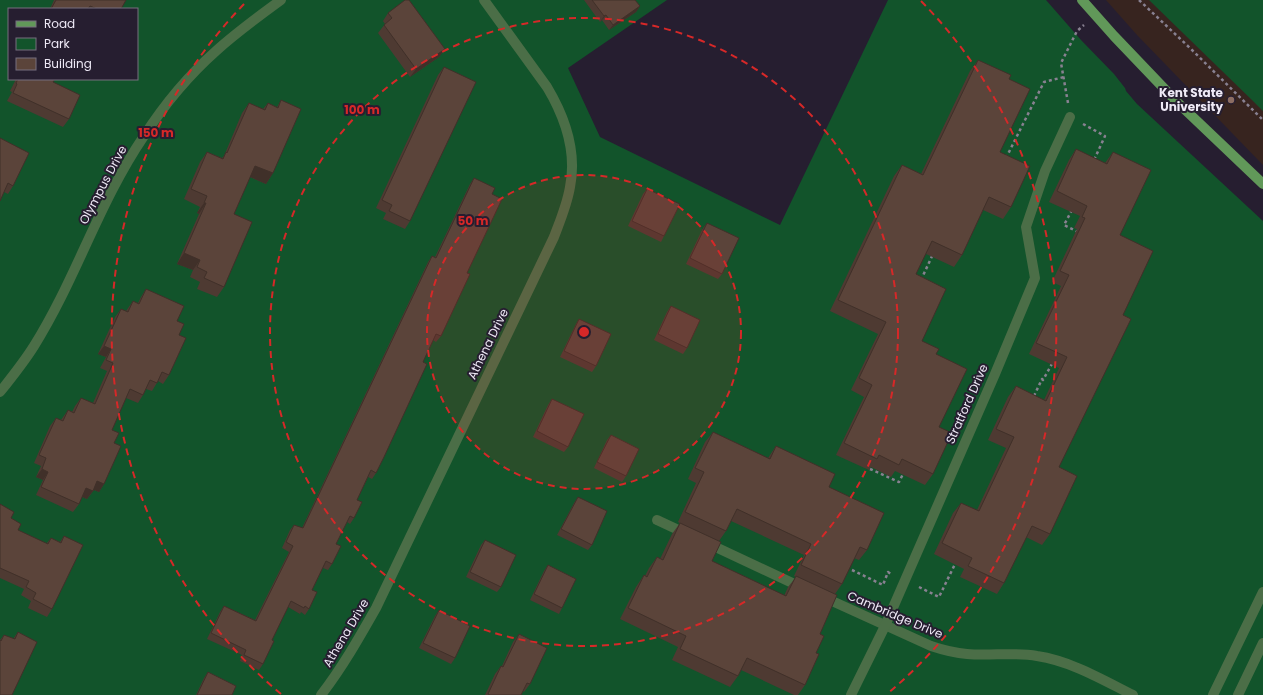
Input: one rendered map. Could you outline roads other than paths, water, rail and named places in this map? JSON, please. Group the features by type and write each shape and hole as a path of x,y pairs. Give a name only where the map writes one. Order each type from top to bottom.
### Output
{"main road":[{"path":"1082,0 1177,102 1263,184"}],"street":[{"name":"Olympus Drive","path":"0,392 34,346 54,310 120,175 143,136 173,97 215,52 240,30 281,0"},
{"name":"Athena Drive","path":"321,695 333,680 353,649 376,608 554,237 565,209 571,186 572,167 569,144 563,119 556,102 547,87 484,0"},
{"name":"Stratford Drive","path":"851,695 885,626 1035,278 1026,227 1045,171 1070,117"},
{"name":"Cambridge Drive","path":"657,520 931,646 950,652 968,654 1016,654 1037,656 1060,661 1133,695"},
{"path":"1213,695 1263,592"},
{"path":"1238,695 1263,643"}],"place":[{"name":"Kent State University","path":"1231,100"}]}
